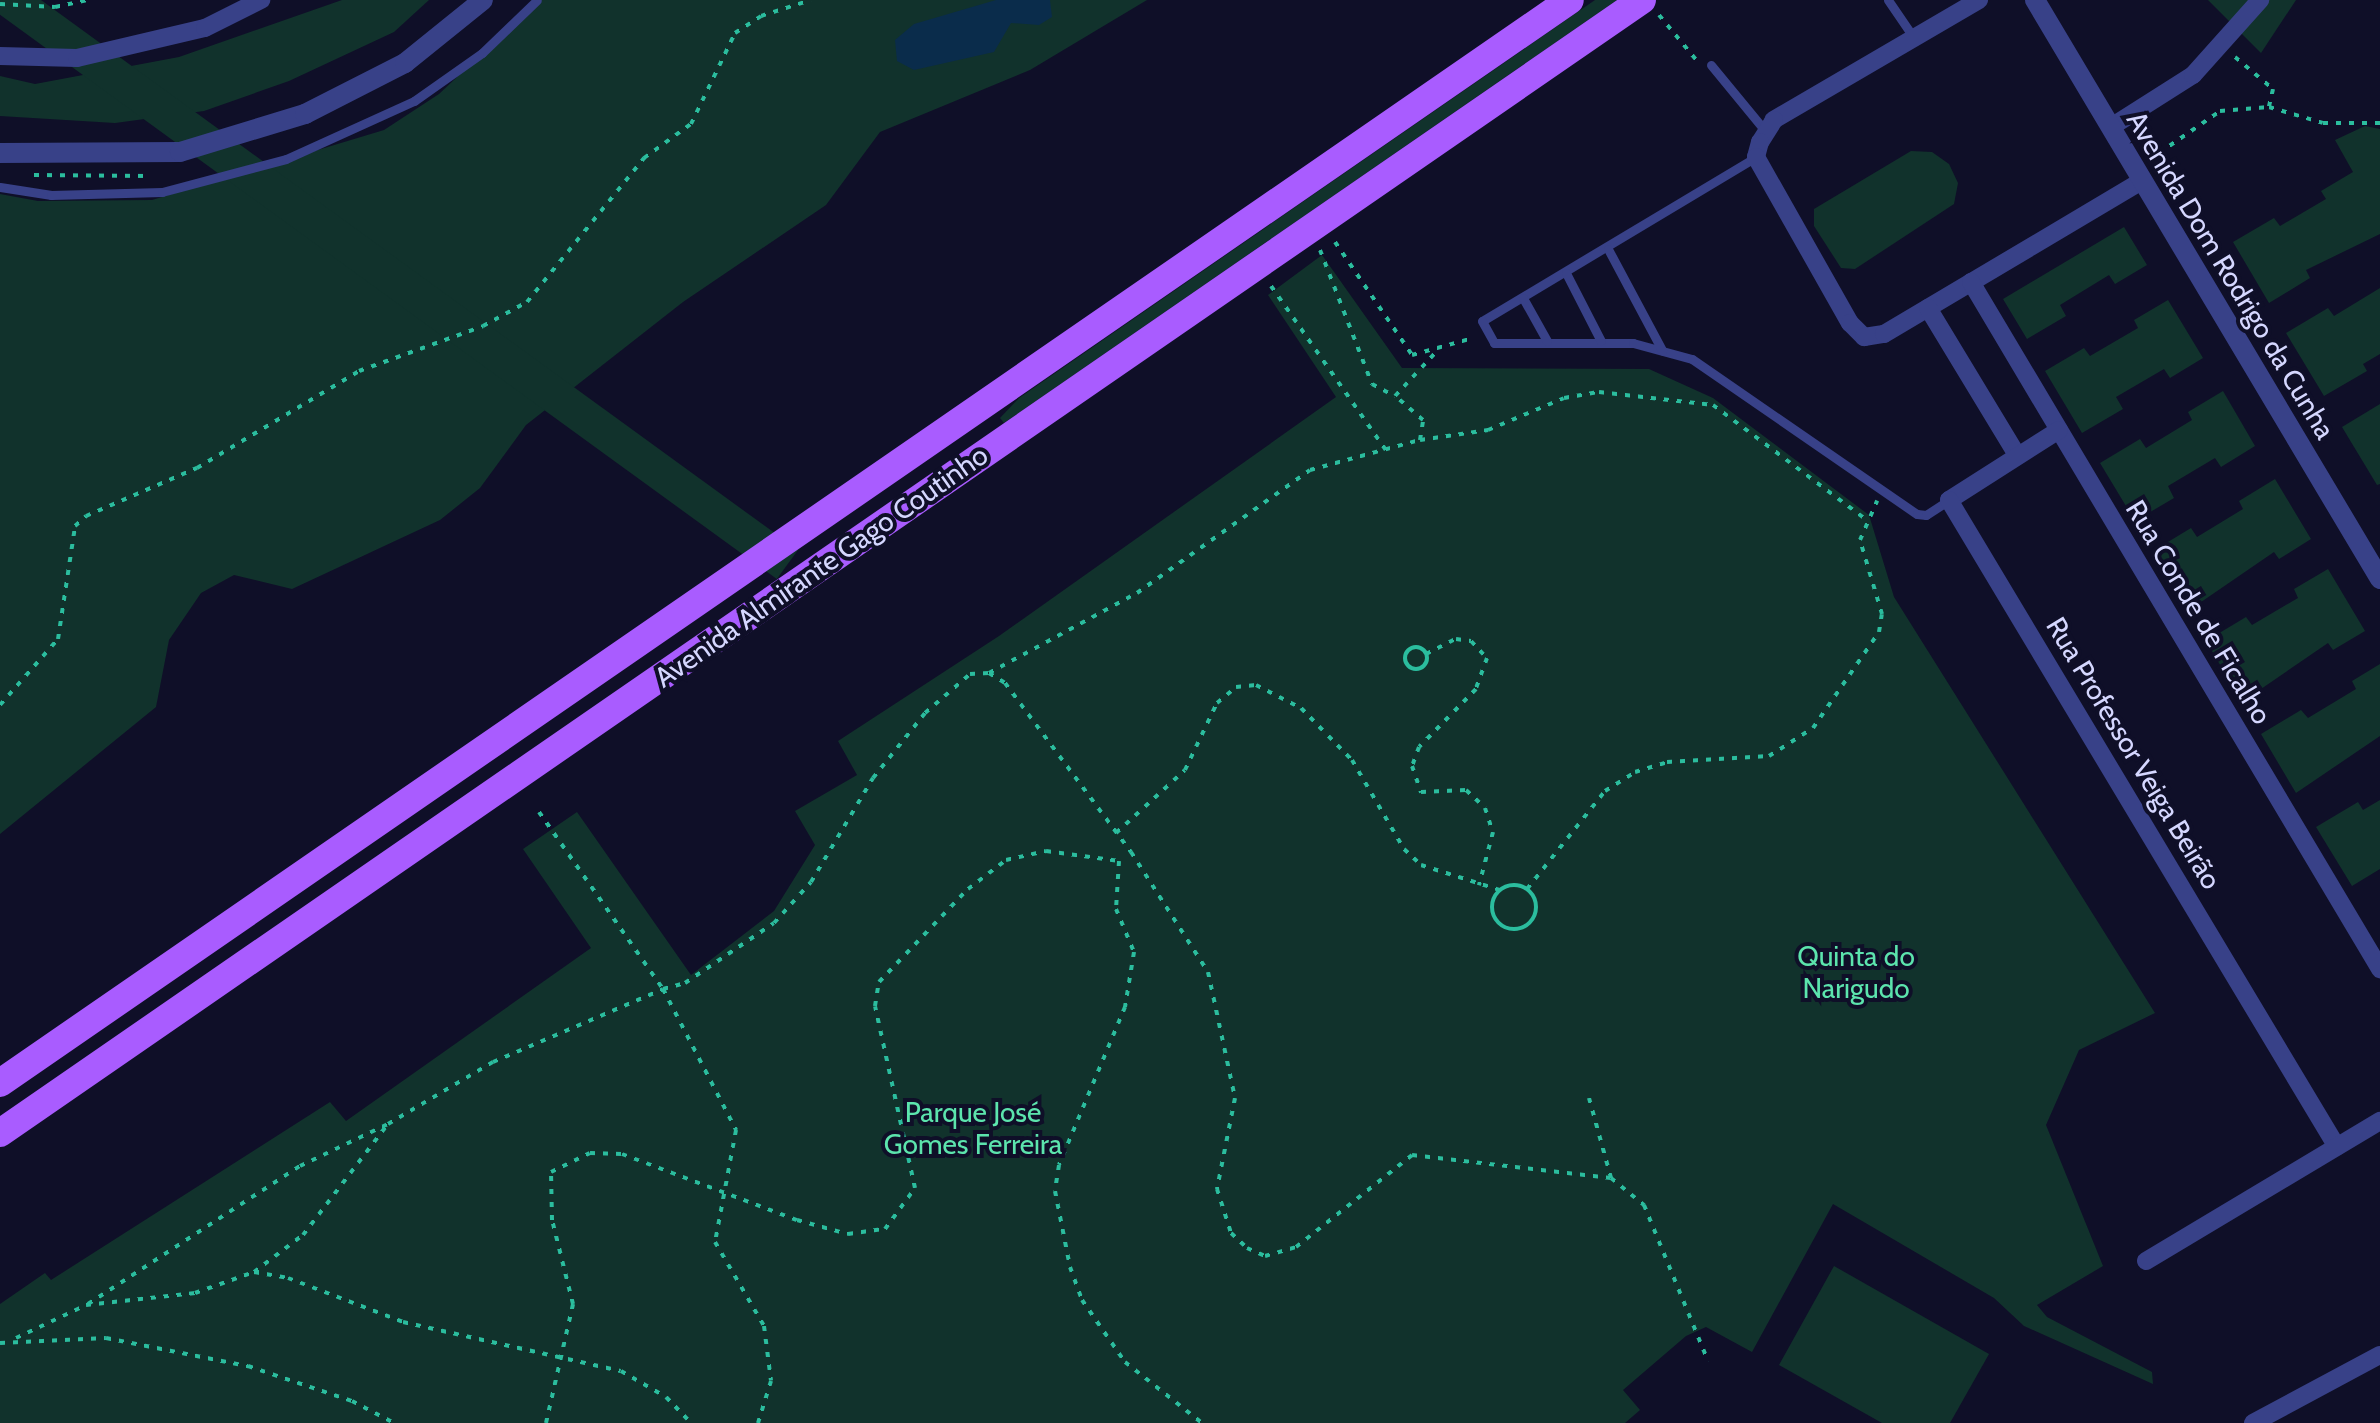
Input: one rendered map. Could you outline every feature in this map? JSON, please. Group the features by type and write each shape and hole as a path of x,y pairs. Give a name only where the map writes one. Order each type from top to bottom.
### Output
{"main road":[{"name":"Avenida Almirante Gago Coutinho","path":"0,1083 1570,0"},
{"name":"Avenida Almirante Gago Coutinho","path":"0,1133 1256,266 1648,4"},
{"path":"906,458 930,491"},
{"path":"870,483 894,516"}],"street":[{"path":"0,56 78,58 205,28 261,0"},
{"path":"0,153 180,152 305,114 405,62 483,0"},
{"path":"1978,0 1774,120 1756,156 1864,338 1884,334 2142,180"},
{"name":"Avenida Dom Rodrigo da Cunha","path":"2036,0 2380,579"},
{"path":"2111,127 2223,48 2260,0"},
{"name":"Rua Conde de Ficalho","path":"1971,282 2380,969"},
{"path":"1928,308 2017,455"},
{"path":"1949,500 2059,430"},
{"name":"Rua Professor Veiga Beirão","path":"1949,500 2337,1147"},
{"path":"2146,1260 2380,1122"},
{"path":"2253,1423 2380,1354"}],"lane":[{"path":"0,187 51,194 162,192 286,159 414,101 482,53 537,0"},
{"path":"1888,0 1914,38"},
{"path":"1710,65 1766,132"},
{"path":"1756,156 1608,249 1482,321 1494,343 1602,341 1692,359 1763,404 1917,514 1926,515 1949,500"},
{"path":"1608,249 1662,350"},
{"path":"1566,274 1602,341"},
{"path":"1523,298 1547,341"}],"path":[{"path":"0,4 55,7 86,0"},
{"path":"0,704 58,639 75,526 86,516 197,468 359,370 482,326 527,302 542,275 644,158 692,124 736,33 760,16 811,0"},
{"path":"1648,4 1702,66 1710,65"},
{"path":"2232,56 2273,89 2269,107"},
{"path":"2134,113 2159,153 2220,111 2269,107 2324,123 2380,124"},
{"path":"1316,225 1412,355 1436,352 1488,332"},
{"path":"1316,225 1372,384 1395,396 1423,420 1420,440"},
{"path":"1256,266 1386,451"},
{"path":"1395,396 1436,352"},
{"path":"0,1343 86,1306 300,1166 388,1124 493,1062 685,983 774,923 810,882 873,778 925,713 970,674 989,673 1137,592 1287,482 1420,440 1488,430 1564,398 1598,392 1713,406 1867,520"},
{"path":"1526,889 1606,791 1636,772 1667,762 1770,756 1814,728 1879,632 1882,614 1860,540 1883,489"},
{"path":"1426,654 1412,648 1406,663 1420,668 1426,654 1456,640 1471,641 1487,658 1476,690 1439,724 1412,766 1421,792 1466,790 1485,808 1493,832 1479,886"},
{"path":"989,673 1005,683 1131,852 1208,972 1235,1098 1217,1189 1231,1233 1246,1248 1265,1256 1296,1247 1412,1155 1611,1178 1644,1205 1708,1361"},
{"path":"1116,833 1185,770 1217,702 1236,687 1256,685 1300,708 1352,760 1404,850 1421,865 1479,886 1500,890 1513,885 1526,889 1536,904"},
{"path":"539,812 662,990 736,1130 715,1242 764,1326 772,1381 758,1423"},
{"path":"546,1423 573,1304 552,1220 551,1172 590,1153 622,1154 848,1234 885,1229 916,1188 875,1006 879,982 909,945 1006,860 1046,851 1119,860 1131,852"},
{"path":"1119,860 1116,909 1134,952 1125,1007 1072,1122 1055,1191 1082,1300 1125,1362 1202,1423"},
{"path":"1510,874 1513,885"},
{"path":"1500,890 1493,915 1505,931 1523,927 1534,931"},
{"path":"1523,927 1536,904 1544,902"},
{"path":"1589,1098 1611,1178"},
{"path":"86,1306 195,1293 254,1272 303,1235 388,1124"},
{"path":"254,1272 288,1278 403,1322 621,1371 666,1397 691,1423"},
{"path":"16,1338 106,1338 248,1366 352,1401 394,1423"}],"green space":[{"path":"0,0 41,0 798,550 777,579 0,15"},
{"path":"342,0 429,0 394,32 289,81 204,111 115,123 0,116 0,76 35,84 179,57"},
{"path":"539,0 1147,0 1030,70 880,132 826,205 683,302 526,425 480,488 440,520 292,589 234,575 201,593 169,640 156,707 0,834 0,194 38,201 152,200 384,130 439,94"},
{"path":"1595,0 1617,0 1004,423 1000,418 1019,398"},
{"path":"2208,0 2296,0 2261,53"},
{"path":"2365,126 2380,129 2380,234 2306,270 2310,278 2269,303 2233,242 2274,218 2280,226 2326,199 2321,191 2353,172 2335,140"},
{"path":"1911,151 1932,152 1949,164 1958,183 1954,204 1855,269 1841,268 1814,226 1814,209"},
{"path":"2124,227 2147,265 2115,284 2109,275 2060,305 2066,316 2027,339 2003,299"},
{"name":"Parque José Gomes Ferreira","path":"1322,255 1402,368 1649,369 1713,398 1869,515 1894,597 2155,1013 2079,1050 2046,1125 2103,1266 2037,1305 2047,1317 2152,1372 2153,1384 2024,1326 1994,1298 1833,1204 1752,1352 1706,1327 1686,1336 1623,1390 1640,1410 1625,1423 0,1423 0,1304 45,1273 51,1280 330,1102 346,1121 591,948 523,849 577,812 691,975 774,911 815,845 795,811 857,775 838,741 999,636 1336,397 1268,295"},
{"path":"2380,288 2380,354 2363,364 2367,371 2324,396 2286,333 2328,308 2334,316"},
{"path":"2168,300 2203,358 2170,378 2164,369 2116,397 2123,409 2082,433 2045,371 2084,348 2090,356 2138,328 2134,320"},
{"path":"2223,391 2255,446 2221,467 2215,458 2168,486 2174,498 2135,521 2100,463 2140,439 2146,448 2192,420 2188,412"},
{"path":"2380,404 2380,484 2377,485 2342,427"},
{"path":"2275,479 2311,539 2279,559 2274,552 2188,611 2153,551 2191,528 2197,537 2243,509 2239,501"},
{"path":"2328,569 2365,631 2333,650 2328,643 2242,702 2206,641 2246,617 2252,625 2298,598 2294,589"},
{"path":"2380,664 2380,736 2296,793 2261,734 2301,710 2308,718 2356,689 2352,681"},
{"path":"2380,800 2380,869 2352,886 2316,827 2358,802 2363,810"},
{"path":"1834,1266 1989,1354 1950,1423 1882,1423 1779,1365"}],"water":[{"path":"996,0 1050,0 1052,17 1039,25 1011,23 994,52 914,70 897,61 895,40 914,24"}],"park label":[{"name":"Quinta do Narigudo","path":"1856,972"}]}
